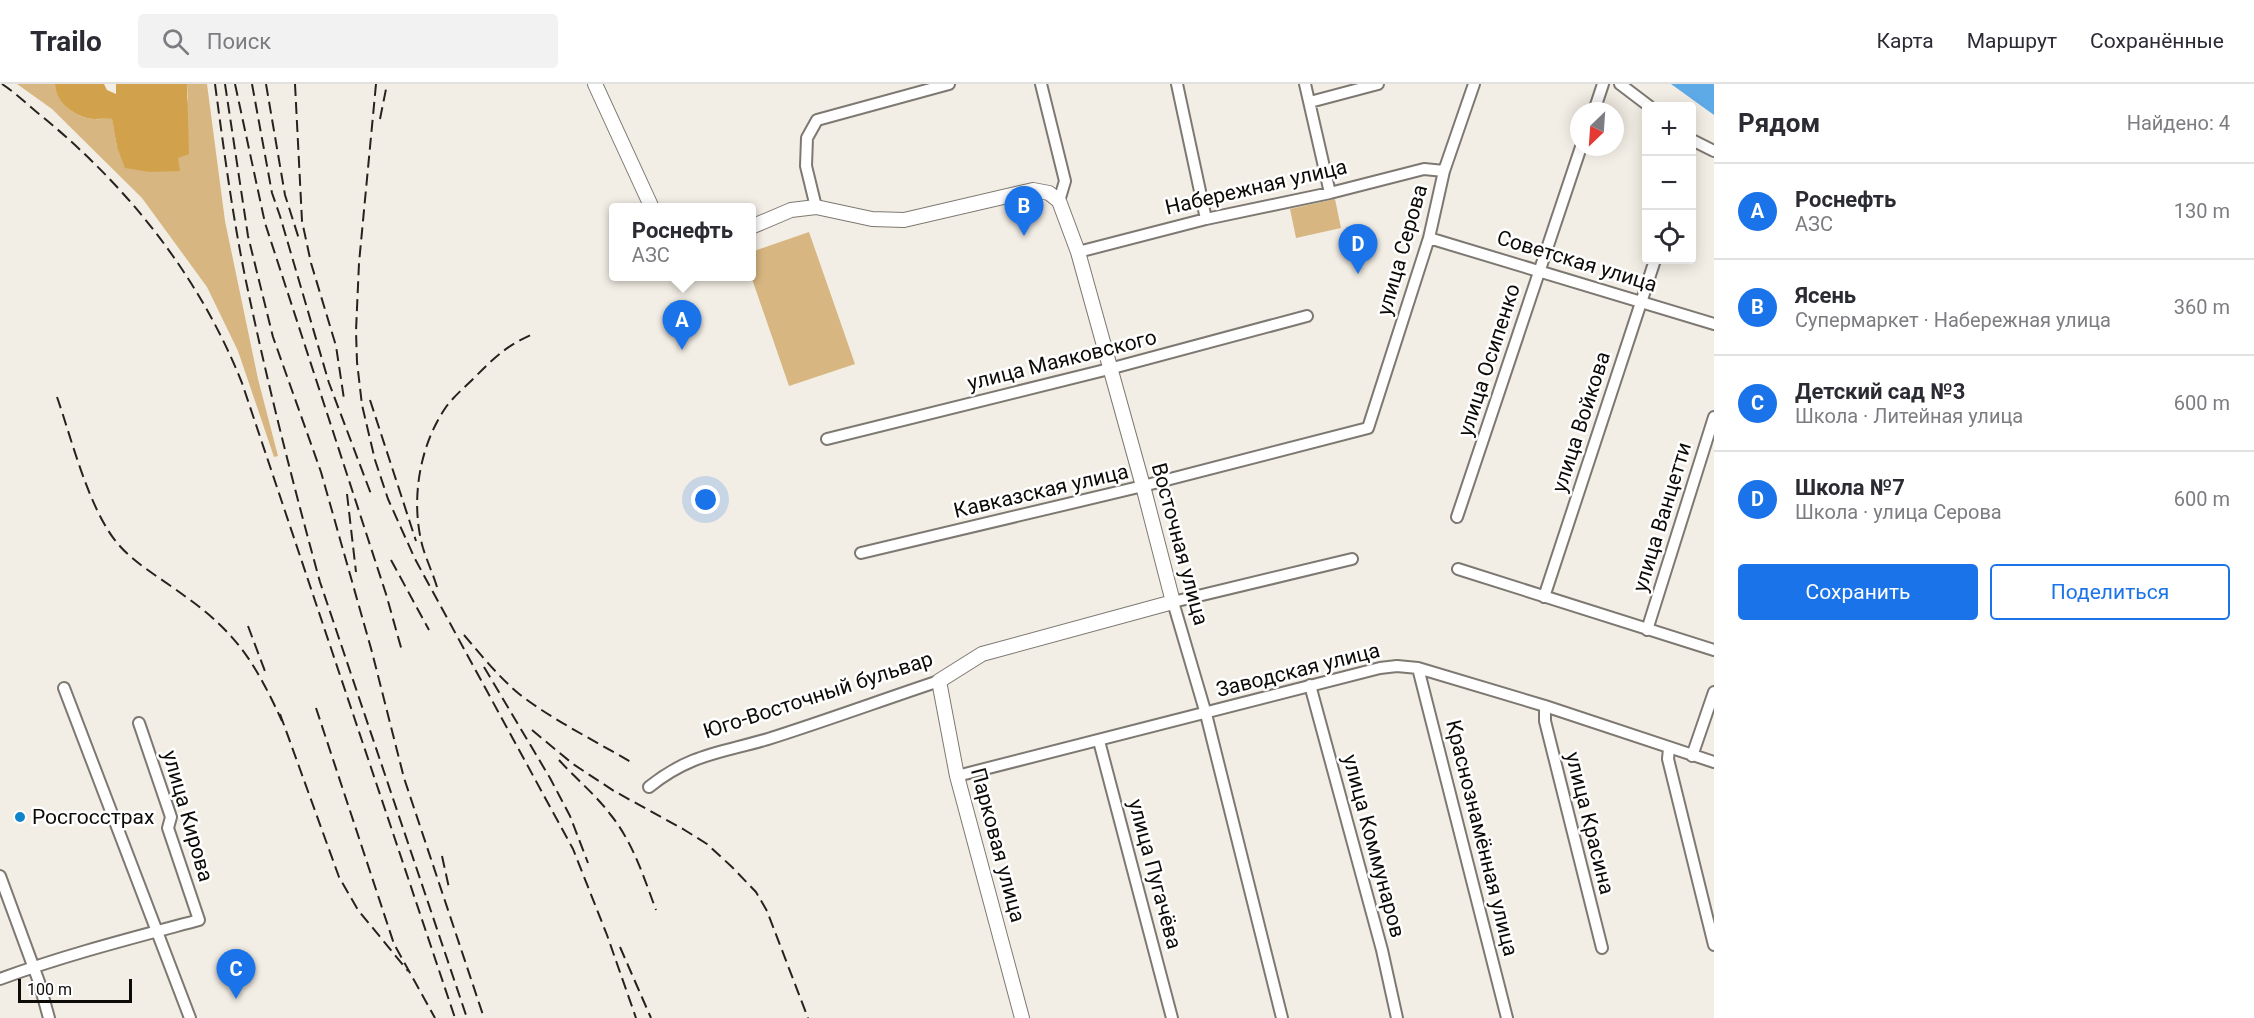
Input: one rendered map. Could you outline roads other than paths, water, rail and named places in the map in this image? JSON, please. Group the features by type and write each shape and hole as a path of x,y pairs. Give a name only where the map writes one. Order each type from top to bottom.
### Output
{"main road":[{"path":"594,84 649,203"},
{"path":"756,226 791,210 816,207 872,219 904,220 1033,190 1049,193 1059,201"},
{"name":"Восточная улица","path":"1059,201 1078,252 1173,602"},
{"name":"Юго-Восточный бульвар","path":"939,681 982,654 1173,602"},
{"name":"Парковая улица","path":"939,681 957,776 1022,1018"}],"street":[{"path":"816,207 806,166 807,138 817,120 949,84"},
{"name":"Восточная улица","path":"1041,84 1065,181 1059,201"},
{"path":"1177,84 1206,219"},
{"path":"1305,84 1330,193"},
{"path":"1310,102 1378,84"},
{"name":"улица Серова","path":"1368,428 1429,238 1444,171 1474,84"},
{"path":"1597,102 1603,84"},
{"path":"1620,84 1644,102"},
{"path":"1696,144 1714,151"},
{"name":"улица Осипенко","path":"1457,517 1578,156"},
{"name":"Набережная улица","path":"1078,252 1206,219 1330,193 1424,169 1444,171"},
{"name":"Советская улица","path":"1429,238 1714,324"},
{"name":"улица Войкова","path":"1544,597 1654,264"},
{"name":"улица Маяковского","path":"826,439 1109,369 1307,316"},
{"name":"улица Ванцетти","path":"1647,630 1714,417"},
{"name":"Кавказская улица","path":"861,553 1143,486 1368,428"},
{"name":"Юго-Восточный бульвар","path":"1173,602 1352,559"},
{"path":"1458,569 1714,650"},
{"name":"Восточная улица","path":"1173,602 1206,714 1282,1018"},
{"name":"Заводская улица","path":"957,776 1206,714 1310,685 1397,666 1418,668 1545,706 1714,762"},
{"name":"Краснознамённая улица","path":"1418,668 1507,1018"},
{"name":"Юго-Восточный бульвар","path":"650,787 667,772 702,755 767,739 939,681"},
{"name":"улица Коммунаров","path":"1310,685 1382,950 1397,1018"},
{"path":"64,688 190,1018"},
{"path":"1692,756 1714,692"},
{"name":"улица Красина","path":"1545,706 1545,721 1602,948"},
{"name":"улица Кирова","path":"139,723 171,817 168,828 199,920 158,931"},
{"name":"улица Пугачёва","path":"1099,741 1172,1018"},
{"path":"1669,748 1668,759 1714,945"},
{"path":"0,876 33,966 49,1018"},
{"path":"0,979 33,966 158,931"}],"water":[{"path":"1671,84 1714,84 1714,115"}],"railway":[{"path":"2,84 76,146 134,206 184,272 225,344 242,383 455,1018"},
{"path":"215,84 233,211 247,286 272,398 310,545 320,582 467,1018"},
{"path":"225,84 248,236 273,337 321,472 372,652 404,778 484,1018"},
{"path":"235,84 265,223 386,594 402,651"},
{"path":"252,84 272,193 329,383 371,494"},
{"path":"266,84 285,195 299,239"},
{"path":"295,84 302,221 311,263 336,346 344,399"},
{"path":"376,84 359,263 356,331 362,405 375,460 388,499 415,559 573,849 607,935 636,1018"},
{"path":"380,119 387,84"},
{"path":"437,587 423,548 417,512 417,493 423,457 429,439 446,407 456,395 501,353 533,334"},
{"path":"57,397 82,474 98,513 108,530 133,559 204,611 232,638 254,667 282,721"},
{"path":"370,400 416,541"},
{"path":"347,494 356,572"},
{"path":"391,560 429,630"},
{"path":"248,626 266,674"},
{"path":"464,635 497,672 531,703 634,764"},
{"path":"484,667 550,778 570,816 588,863"},
{"path":"316,708 394,944 435,1018"},
{"path":"280,714 339,877 358,910 408,971"},
{"path":"532,730 573,764 614,791 707,844 756,892 767,911 808,1018"},
{"path":"559,760 598,800 618,825 637,861 656,910"},
{"path":"442,856 449,888"},
{"path":"620,947 651,1018"}],"place":[{"name":"Ясень","path":"1024,236"},
{"name":"Школа №7","path":"1358,274"},
{"name":"Роснефть","path":"682,350"},
{"name":"Росгосстрах","path":"20,817"},
{"name":"Детский сад №3","path":"236,999"}]}
